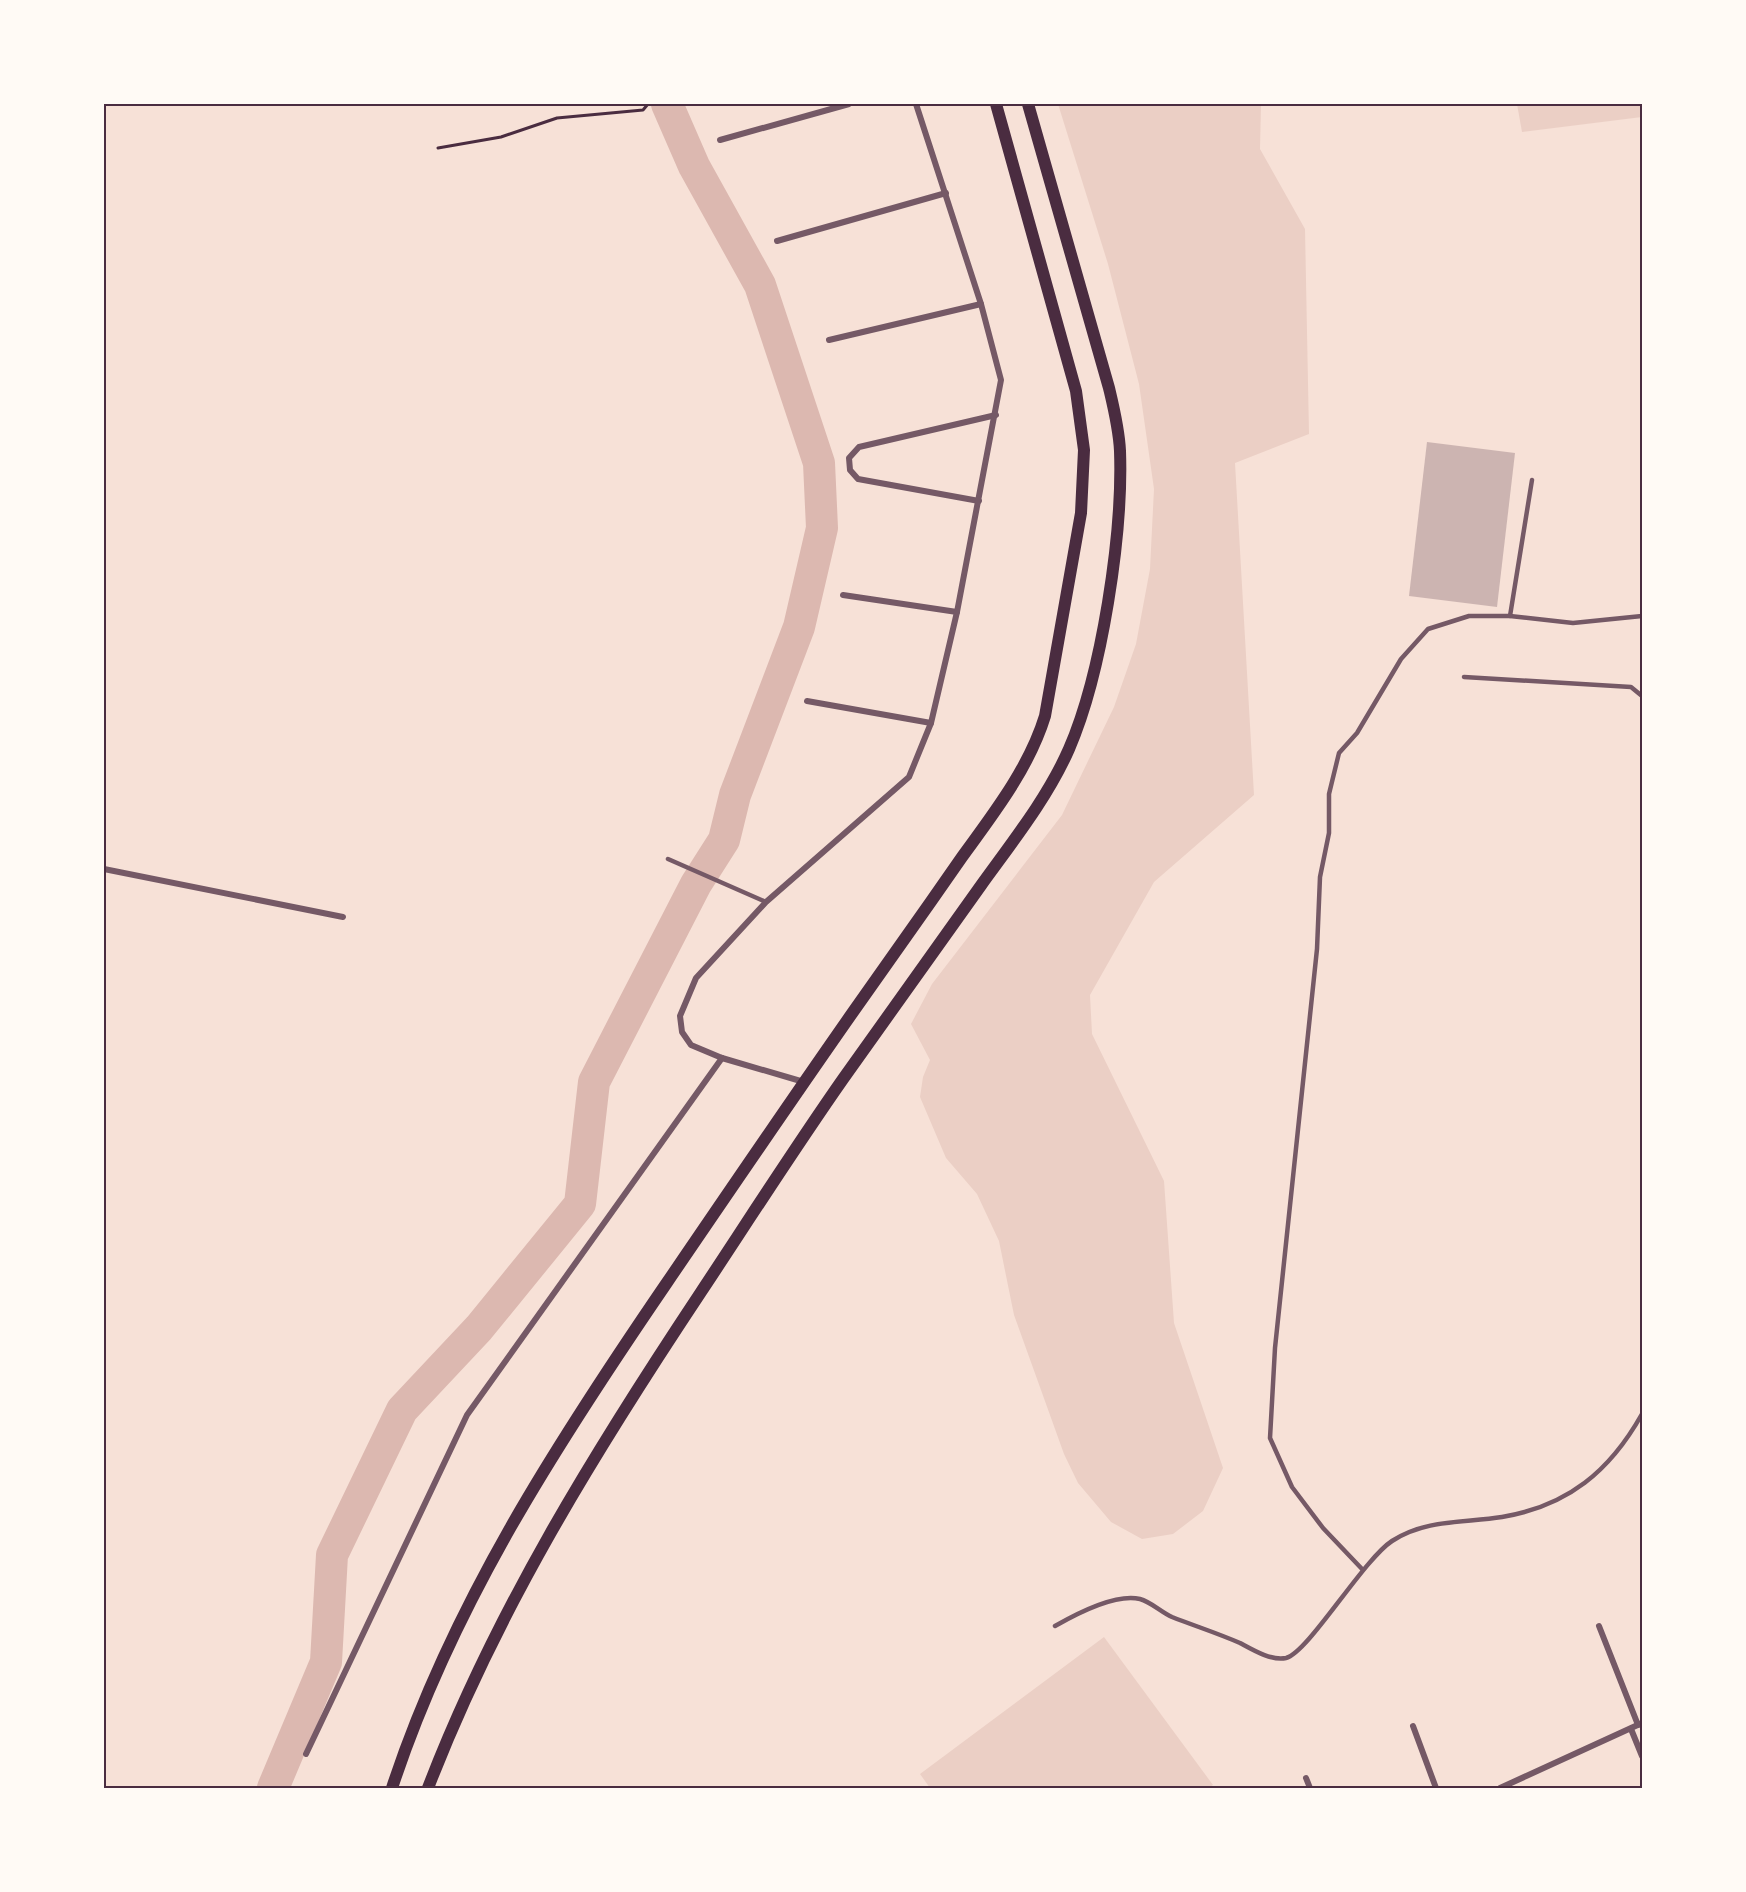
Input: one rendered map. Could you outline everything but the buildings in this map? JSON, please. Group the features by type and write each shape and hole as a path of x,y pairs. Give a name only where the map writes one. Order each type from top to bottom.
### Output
{"main road":[{"path":"392,1788 407,1743 437,1671 529,1493 579,1411 804,1082 1006,793 1038,738 1045,716 1081,513 1084,450 1076,391 996,104"},
{"path":"428,1788 454,1720 532,1564 607,1434 828,1101 1028,819 1068,752 1081,718 1108,601 1117,515 1120,452 1116,417 1109,388 1028,104"}],"street":[{"path":"720,140 849,104"},
{"path":"804,1082 722,1058 691,1045 682,1032 682,1008 696,978 766,902 909,777 931,723 957,612 1001,380 981,304 916,104"},
{"path":"777,241 946,194"},
{"path":"829,340 981,304"},
{"path":"979,501 858,479 850,470 849,462 851,455 859,447 996,415"},
{"path":"843,595 957,612"},
{"path":"807,701 931,723"},
{"path":"104,869 342,917"},
{"path":"306,1754 467,1415 722,1058"},
{"path":"1599,1626 1637,1726 1642,1756"},
{"path":"1413,1726 1436,1788"},
{"path":"1500,1788 1637,1726"},
{"path":"1306,1778 1310,1788"}],"lane":[{"path":"1510,616 1532,480"},
{"path":"1362,1569 1323,1528 1292,1488 1269,1438 1275,1348 1317,949 1320,877 1329,833 1329,794 1338,753 1357,733 1401,659 1428,629 1469,616 1510,616 1573,623 1642,616"},
{"path":"1464,677 1631,687 1642,696"},
{"path":"668,859 766,902"},
{"path":"1055,1626 1089,1606 1140,1599 1170,1616 1215,1632 1259,1653 1278,1658 1290,1657 1309,1639 1362,1569 1392,1541 1428,1525 1502,1517 1561,1498 1586,1485 1630,1437 1642,1414"}],"path":[{"path":"438,148 501,137 557,118 643,110 648,104"}],"shaded area":[{"path":"1058,104 1261,104 1260,149 1305,229 1309,434 1235,463 1254,795 1154,882 1090,995 1092,1034 1164,1181 1174,1323 1223,1468 1203,1511 1173,1534 1142,1539 1111,1522 1078,1483 1064,1454 1014,1315 999,1241 977,1194 946,1158 920,1097 923,1077 930,1060 911,1024 932,984 1062,815 1114,707 1136,644 1150,569 1154,489 1139,384 1108,264"},
{"path":"1517,104 1642,104 1642,117 1522,132"},
{"path":"1104,1637 1213,1785 1208,1788 930,1788 920,1774"}],"waterway":[{"path":"273,1788 326,1662 332,1555 402,1410 479,1328 580,1204 594,1082 696,884 724,840 735,795 799,627 822,528 819,463 760,285 694,166 667,104"}]}
